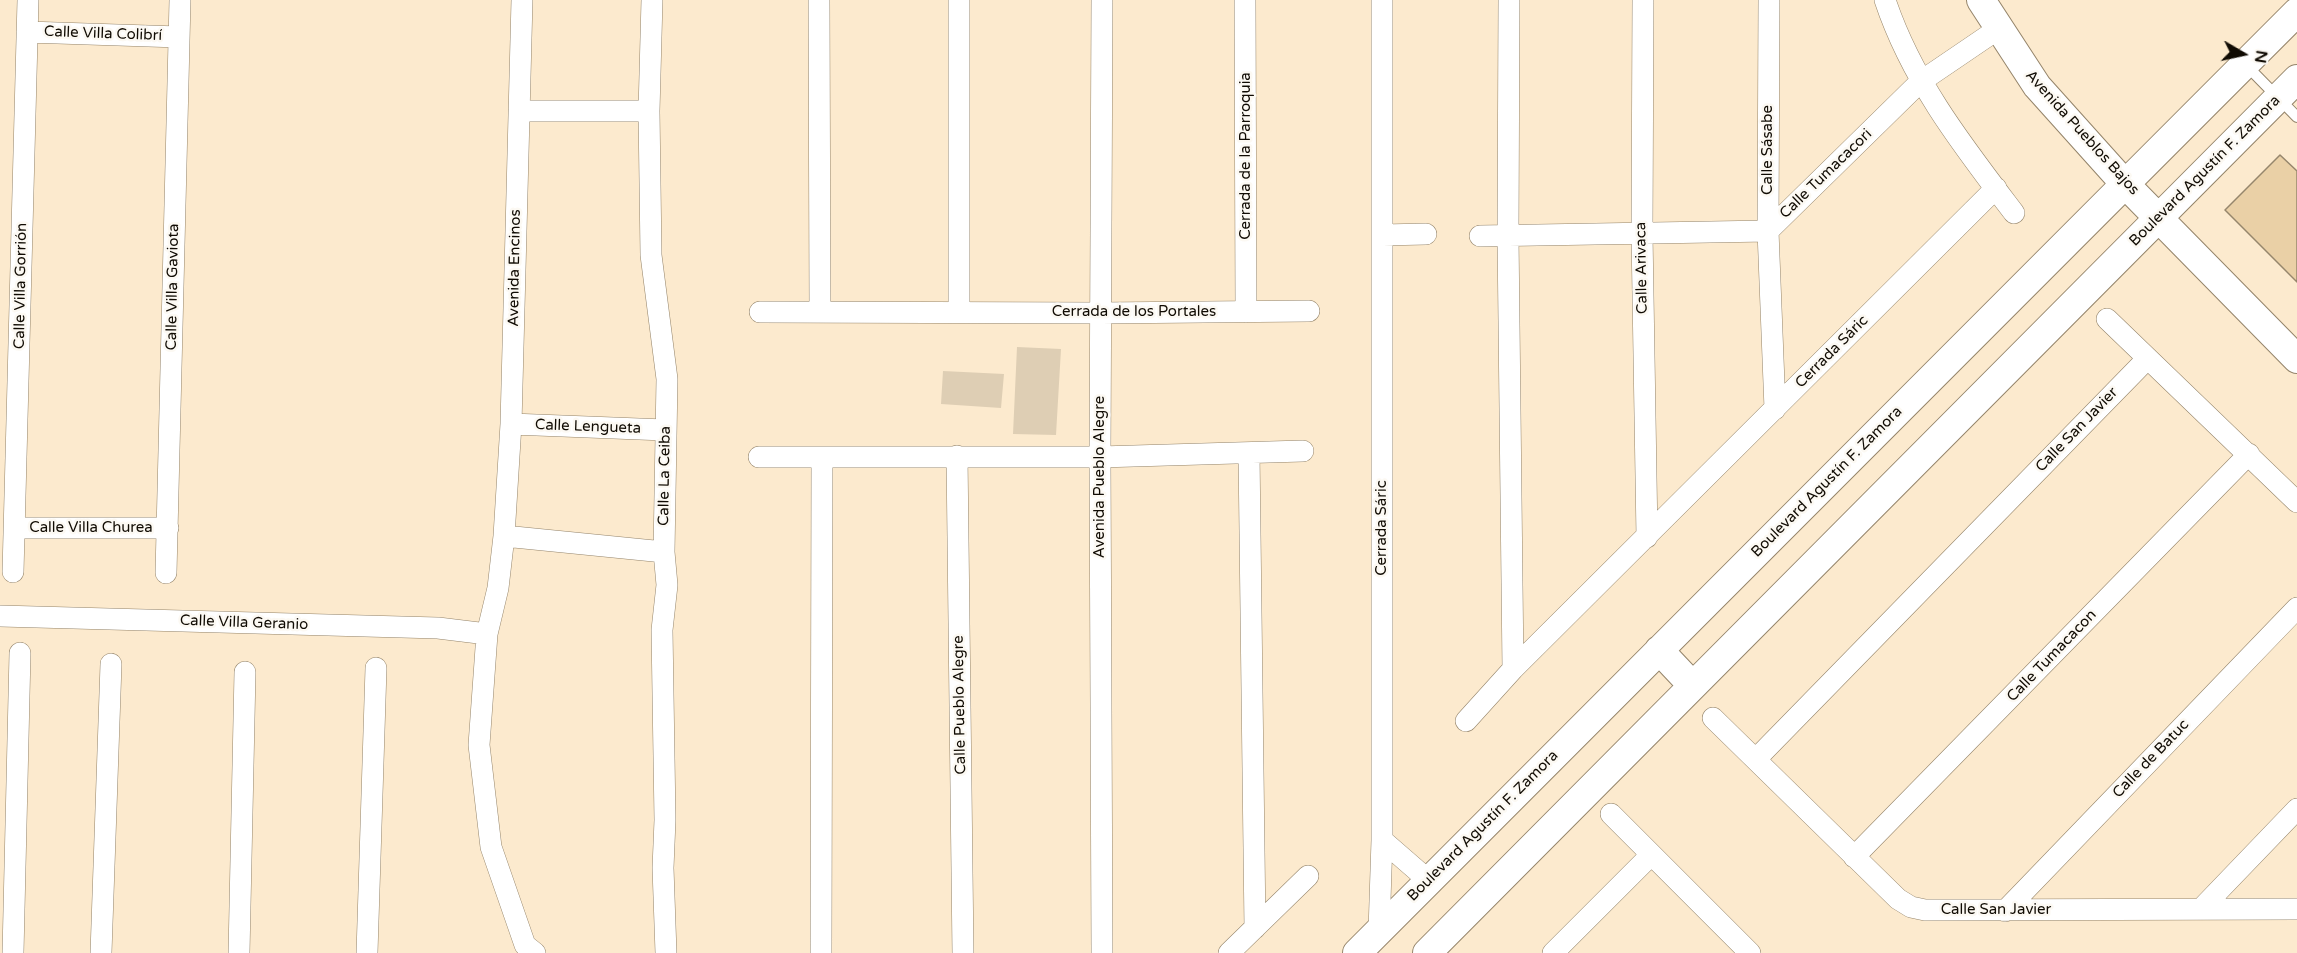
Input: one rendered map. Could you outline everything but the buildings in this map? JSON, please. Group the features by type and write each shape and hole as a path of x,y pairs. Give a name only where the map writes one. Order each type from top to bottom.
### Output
{"street":[{"name":"Calle Villa Gorrión","path":"13,572 28,0"},
{"name":"Calle Villa Gaviota","path":"166,573 180,0"},
{"name":"Avenida Encinos","path":"522,0 511,424 504,536 498,588 487,634 479,745 486,822 508,902 525,945 535,953"},
{"name":"Calle La Ceiba","path":"652,0 649,111 651,255 667,379 664,552 667,585 662,630 665,820 663,868 666,953"},
{"path":"819,0 820,312"},
{"path":"959,0 959,311"},
{"name":"Avenida Pueblo Alegre","path":"1102,0 1100,457 1102,953"},
{"name":"Cerrada de la Parroquia","path":"1245,0 1246,312"},
{"name":"Cerrada Sáric","path":"1378,931 1382,840 1382,0"},
{"path":"1509,0 1508,236 1513,669"},
{"name":"Calle Arivaca","path":"1643,0 1642,234 1647,537"},
{"name":"Calle Sásabe","path":"1769,0 1768,231 1775,409"},
{"path":"1885,0 1901,44 1920,82 1943,118 2014,213"},
{"name":"Avenida Pueblos Bajos","path":"1981,0 2037,86 2125,184 2297,359"},
{"name":"Boulevard Agustín F. Zamora","path":"1357,953 2297,12"},
{"name":"Calle Tumacacori","path":"1480,236 1768,231 1920,82 1998,29"},
{"name":"Calle Villa Colibrí","path":"27,32 179,37"},
{"name":"Boulevard Agustín F. Zamora","path":"1427,953 2159,218 2291,98"},
{"path":"519,111 649,111"},
{"name":"Cerrada Sáric","path":"1466,721 1513,669 1996,188"},
{"path":"1383,235 1426,234"},
{"name":"Cerrada de los Portales","path":"760,312 1309,311"},
{"path":"2108,320 2297,502"},
{"name":"Calle San Javier","path":"1756,758 2147,359"},
{"name":"Calle Lengueta","path":"511,424 665,430"},
{"path":"759,457 1100,457 1303,451"},
{"path":"1249,453 1255,928"},
{"name":"Calle Tumacacon","path":"1854,857 2249,454"},
{"name":"Calle Pueblo Alegre","path":"957,456 963,953"},
{"path":"821,953 822,458"},
{"name":"Calle Villa Churea","path":"15,528 168,528"},
{"path":"504,536 664,552"},
{"name":"Calle de Batuc","path":"2005,911 2297,608"},
{"name":"Calle Villa Geranio","path":"0,616 438,628 487,634"},
{"path":"1659,650 1692,685"},
{"path":"9,952 20,653"},
{"path":"101,953 111,664"},
{"path":"367,953 376,668"},
{"path":"239,953 245,672"},
{"name":"Calle San Javier","path":"1713,718 1854,857 1898,899 1911,907 1925,910 2005,911 2297,909"},
{"path":"2201,909 2297,809"},
{"path":"1611,813 1744,951"},
{"path":"1382,840 1428,880"},
{"path":"1553,953 1651,855"},
{"path":"1229,953 1308,876"}],"lane":[{"path":"2245,64 2291,98"}],"shaded area":[{"path":"1017,347 1061,349 1056,435 1013,434"},
{"path":"943,371 1004,374 1001,408 941,404"}]}
